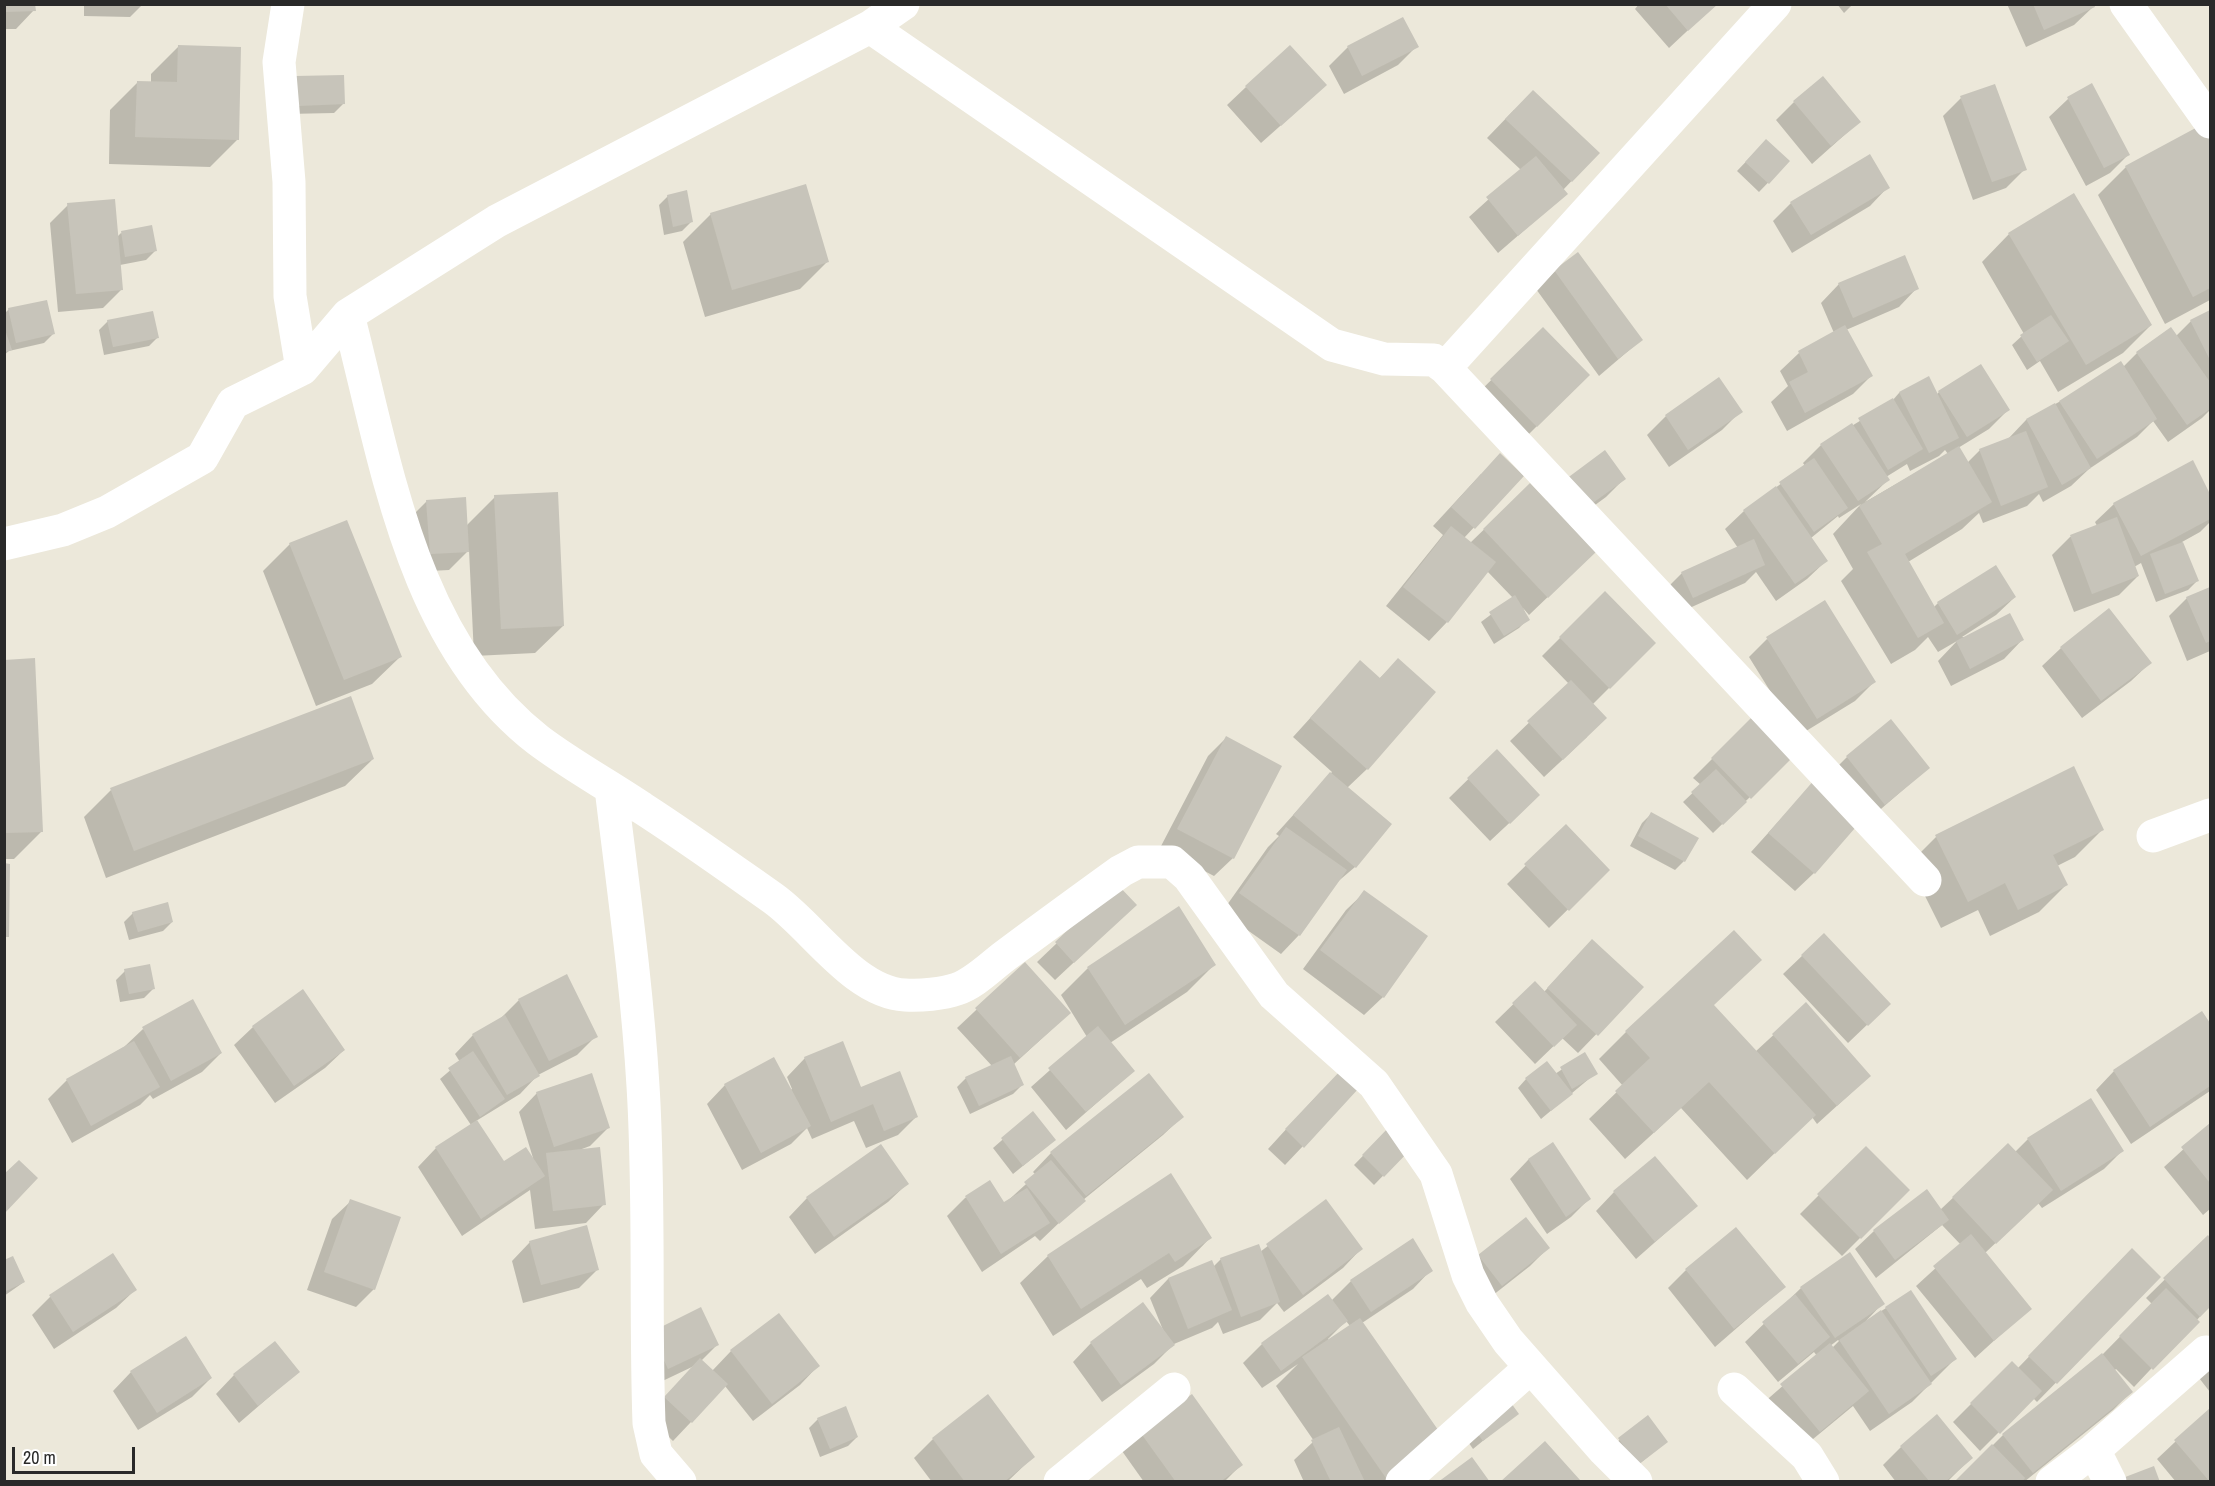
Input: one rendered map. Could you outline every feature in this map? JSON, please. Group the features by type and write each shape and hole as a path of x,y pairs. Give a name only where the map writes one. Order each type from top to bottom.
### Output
{"street":[{"path":"288,4 279,62 289,182 290,296 303,369"},
{"path":"4,544 63,530 107,512 202,458 233,403 303,369 348,315 498,222 870,27 903,4"},
{"path":"1445,368 1775,4"},
{"path":"2126,4 2211,122"},
{"path":"870,27 1332,345 1384,359 1434,360 1445,368 1925,880"},
{"path":"348,315 405,534 450,636 478,678 507,712 538,740 777,901 808,927 862,980 881,991 906,995 957,989 1120,871 1138,862 1172,862 1189,877 1274,995 1374,1084 1436,1174 1468,1275 1482,1303 1508,1341 1604,1450 1636,1482"},
{"path":"611,788 635,981 643,1088 648,1224 649,1423 655,1468 680,1482"},
{"path":"2152,836 2211,814"},
{"path":"2052,1482 2094,1450 2206,1352"},
{"path":"1402,1482 1531,1367"},
{"path":"1060,1482 1174,1389"},
{"path":"1734,1389 1807,1456 1823,1482"},
{"path":"2094,1450 2110,1482"}],"building":[{"path":"4,4 35,4 36,11 4,12"},
{"path":"1665,4 1718,4 1688,31"},
{"path":"2033,4 2094,4 2095,7 2044,30"},
{"path":"1403,17 1419,47 1362,76 1347,46"},
{"path":"178,45 241,47 239,140 135,137 137,81 177,82"},
{"path":"1290,45 1327,85 1281,126 1245,86"},
{"path":"344,75 345,104 297,106 295,76"},
{"path":"1823,76 1861,122 1831,146 1793,101"},
{"path":"2092,83 2130,155 2104,168 2067,97"},
{"path":"1995,84 2027,170 1992,182 1960,96"},
{"path":"1533,90 1600,153 1572,182 1505,119"},
{"path":"2203,124 2210,139 2210,288 2193,297 2125,166"},
{"path":"1766,139 1790,161 1769,184 1745,162"},
{"path":"1870,154 1890,188 1811,235 1790,202"},
{"path":"1536,156 1568,194 1518,236 1486,197"},
{"path":"806,184 829,262 732,290 710,213"},
{"path":"687,190 693,222 673,227 667,195"},
{"path":"2074,193 2152,325 2086,365 2008,233"},
{"path":"115,199 123,290 76,294 67,203"},
{"path":"152,225 157,251 125,257 121,231"},
{"path":"1578,252 1643,340 1618,359 1554,270"},
{"path":"1905,255 1919,289 1853,318 1838,283"},
{"path":"47,300 55,334 16,343 8,308"},
{"path":"2210,310 2210,360 2190,320"},
{"path":"153,311 159,338 113,347 107,320"},
{"path":"2051,315 2069,341 2037,362 2020,335"},
{"path":"1845,325 1873,376 1805,413 1789,382 1808,372 1798,351"},
{"path":"4,327 12,350 4,352"},
{"path":"1543,327 1590,375 1537,427 1490,379"},
{"path":"2171,327 2210,382 2210,409 2187,425 2136,352"},
{"path":"2121,361 2157,419 2097,459 2059,401"},
{"path":"1981,364 2010,410 1967,437 1938,391"},
{"path":"1929,376 1959,438 1929,453 1899,392"},
{"path":"1719,377 1743,412 1688,450 1665,415"},
{"path":"1893,398 1923,449 1888,470 1858,418"},
{"path":"2055,403 2091,468 2062,485 2026,419"},
{"path":"1852,423 1890,480 1858,501 1820,444"},
{"path":"2026,431 2048,487 2001,506 1979,449"},
{"path":"1959,446 1992,502 1905,554 1944,623 1918,638 1867,552 1882,544 1859,506"},
{"path":"1605,450 1626,479 1583,510 1562,482"},
{"path":"1500,453 1524,476 1475,529 1451,507"},
{"path":"1814,458 1848,508 1814,532 1779,482"},
{"path":"2193,460 2210,494 2210,519 2141,556 2113,503"},
{"path":"1530,483 1596,552 1548,598 1483,529"},
{"path":"1776,486 1828,561 1795,584 1743,510"},
{"path":"558,492 564,626 501,629 494,495"},
{"path":"466,497 469,552 430,554 426,500"},
{"path":"2117,517 2139,576 2092,594 2070,535"},
{"path":"347,520 402,657 344,680 289,543"},
{"path":"1451,526 1496,562 1448,623 1403,587"},
{"path":"1754,539 1765,565 1693,598 1681,572"},
{"path":"2183,542 2199,581 2165,594 2150,554"},
{"path":"1996,565 2016,597 1957,635 1937,602"},
{"path":"2210,587 2210,641 2206,643 2186,597"},
{"path":"1605,591 1656,643 1610,689 1559,637"},
{"path":"1515,595 1530,620 1504,636 1489,612"},
{"path":"1825,600 1876,682 1817,719 1766,637"},
{"path":"2109,608 2152,663 2101,701 2060,647"},
{"path":"2010,613 2024,640 1970,669 1956,641"},
{"path":"35,658 43,832 4,833 4,660"},
{"path":"1398,658 1436,692 1368,770 1310,718 1360,660 1380,678"},
{"path":"1571,680 1607,718 1563,760 1527,721"},
{"path":"351,696 374,759 134,851 110,788"},
{"path":"1751,718 1791,759 1751,799 1711,758"},
{"path":"1891,719 1930,768 1885,805 1846,756"},
{"path":"1226,736 1282,766 1234,859 1177,829"},
{"path":"1497,749 1540,795 1510,824 1467,778"},
{"path":"2074,766 2104,830 2053,855 2068,885 2018,910 2005,883 1968,902 1935,835"},
{"path":"1716,769 1747,802 1723,825 1691,792"},
{"path":"1330,772 1392,824 1356,868 1293,815"},
{"path":"1815,779 1862,820 1815,874 1768,833"},
{"path":"1651,812 1699,838 1685,862 1638,836"},
{"path":"1566,824 1610,870 1569,911 1524,864"},
{"path":"1286,827 1347,870 1300,936 1239,893"},
{"path":"4,863 10,864 9,937 4,937"},
{"path":"1117,884 1137,905 1074,963 1055,942"},
{"path":"1364,890 1428,936 1384,998 1320,950"},
{"path":"168,902 173,922 138,932 132,912"},
{"path":"1179,906 1216,965 1125,1025 1087,967"},
{"path":"1734,930 1762,960 1714,1005 1816,1115 1775,1154 1709,1082 1654,1133 1615,1091 1650,1058 1625,1031"},
{"path":"1824,933 1891,1004 1868,1026 1801,955"},
{"path":"1592,939 1644,987 1598,1036 1547,988"},
{"path":"1025,962 1071,1013 1020,1058 975,1008"},
{"path":"150,964 155,989 129,994 124,969"},
{"path":"567,974 598,1037 549,1061 518,999"},
{"path":"1535,981 1577,1025 1554,1047 1512,1003"},
{"path":"303,989 345,1050 294,1086 252,1026"},
{"path":"193,999 222,1053 171,1081 142,1027"},
{"path":"1806,1002 1871,1076 1837,1106 1772,1034"},
{"path":"2202,1011 2210,1023 2210,1086 2150,1127 2113,1070"},
{"path":"505,1015 540,1076 507,1095 472,1034"},
{"path":"1098,1026 1135,1071 1086,1112 1048,1068"},
{"path":"134,1041 160,1087 91,1126 66,1079"},
{"path":"843,1041 861,1087 900,1071 918,1117 884,1131 873,1104 831,1122 804,1057"},
{"path":"473,1051 505,1099 480,1117 448,1068"},
{"path":"1585,1052 1598,1074 1572,1089 1560,1067"},
{"path":"1011,1056 1024,1085 979,1106 965,1077"},
{"path":"774,1057 811,1126 761,1153 724,1084"},
{"path":"1547,1061 1573,1094 1551,1111 1525,1078"},
{"path":"1341,1070 1359,1088 1304,1148 1285,1129"},
{"path":"592,1073 610,1128 554,1147 536,1092"},
{"path":"1149,1073 1184,1117 1086,1196 1050,1152"},
{"path":"2091,1098 2124,1151 2061,1191 2027,1138"},
{"path":"1033,1111 1056,1140 1023,1166 1001,1138"},
{"path":"477,1120 504,1161 526,1147 545,1176 481,1219 435,1147"},
{"path":"2210,1123 2210,1183 2181,1147"},
{"path":"1390,1126 1412,1148 1384,1177 1362,1155"},
{"path":"1553,1142 1591,1199 1566,1217 1528,1159"},
{"path":"2008,1143 2053,1190 1996,1244 1952,1197"},
{"path":"881,1144 909,1184 834,1237 806,1197"},
{"path":"1866,1146 1910,1190 1861,1239 1817,1194"},
{"path":"600,1147 606,1205 553,1211 546,1153"},
{"path":"1655,1156 1698,1206 1655,1242 1613,1191"},
{"path":"19,1160 38,1178 4,1214 4,1174"},
{"path":"1051,1160 1086,1201 1059,1224 1024,1182"},
{"path":"1171,1173 1212,1238 1175,1262 1169,1253 1081,1309 1047,1255"},
{"path":"990,1180 1004,1202 1027,1188 1050,1223 1001,1254 965,1196"},
{"path":"1927,1189 1949,1220 1895,1260 1873,1230"},
{"path":"350,1199 401,1217 375,1290 324,1272"},
{"path":"1326,1199 1363,1249 1303,1295 1266,1244"},
{"path":"1526,1217 1550,1248 1502,1286 1478,1255"},
{"path":"587,1225 599,1270 541,1285 529,1241"},
{"path":"1736,1227 1786,1287 1734,1329 1685,1269"},
{"path":"1971,1234 2032,1309 1994,1341 1933,1266"},
{"path":"2208,1235 2210,1238 2210,1307 2200,1317 2163,1278"},
{"path":"1413,1238 1433,1271 1371,1312 1350,1280"},
{"path":"1259,1244 1280,1302 1241,1317 1220,1258"},
{"path":"2132,1248 2161,1277 2057,1384 2028,1356"},
{"path":"1850,1252 1885,1304 1835,1338 1800,1287"},
{"path":"113,1253 137,1290 73,1332 49,1295"},
{"path":"13,1256 25,1282 4,1292 4,1260"},
{"path":"1212,1260 1232,1310 1188,1329 1168,1278"},
{"path":"2166,1288 2200,1322 2153,1370 2119,1336"},
{"path":"1911,1290 1957,1359 1931,1376 1885,1307"},
{"path":"1328,1294 1348,1321 1281,1371 1261,1343"},
{"path":"1795,1294 1830,1337 1798,1364 1762,1322"},
{"path":"1143,1302 1175,1345 1121,1385 1090,1342"},
{"path":"701,1307 719,1345 668,1369 651,1332"},
{"path":"1881,1310 1932,1384 1889,1414 1839,1340"},
{"path":"779,1313 820,1366 772,1404 730,1350"},
{"path":"1360,1318 1443,1437 1386,1478 1302,1357"},
{"path":"186,1336 212,1378 157,1413 130,1371"},
{"path":"275,1341 300,1372 258,1406 233,1374"},
{"path":"1830,1343 1869,1391 1820,1432 1780,1384"},
{"path":"2102,1353 2133,1392 2033,1473 2002,1434"},
{"path":"700,1358 728,1384 692,1423 664,1397"},
{"path":"2012,1361 2042,1391 2000,1434 1970,1403"},
{"path":"988,1394 1035,1457 1004,1482 965,1482 932,1438"},
{"path":"1192,1394 1243,1465 1220,1482 1176,1482 1140,1432"},
{"path":"1506,1396 1519,1414 1483,1441 1470,1423"},
{"path":"846,1406 858,1437 830,1449 817,1418"},
{"path":"2210,1408 2210,1482 2174,1440"},
{"path":"1937,1414 1973,1458 1945,1482 1930,1482 1900,1446"},
{"path":"1648,1415 1668,1442 1638,1465 1618,1438"},
{"path":"1339,1427 1365,1482 1331,1482 1311,1440"},
{"path":"1545,1441 1580,1480 1578,1482 1500,1482"},
{"path":"1992,1444 2025,1478 2022,1482 1954,1482"},
{"path":"1472,1457 1490,1482 1438,1482"},
{"path":"2154,1466 2160,1482 2122,1482 2120,1479"}]}
